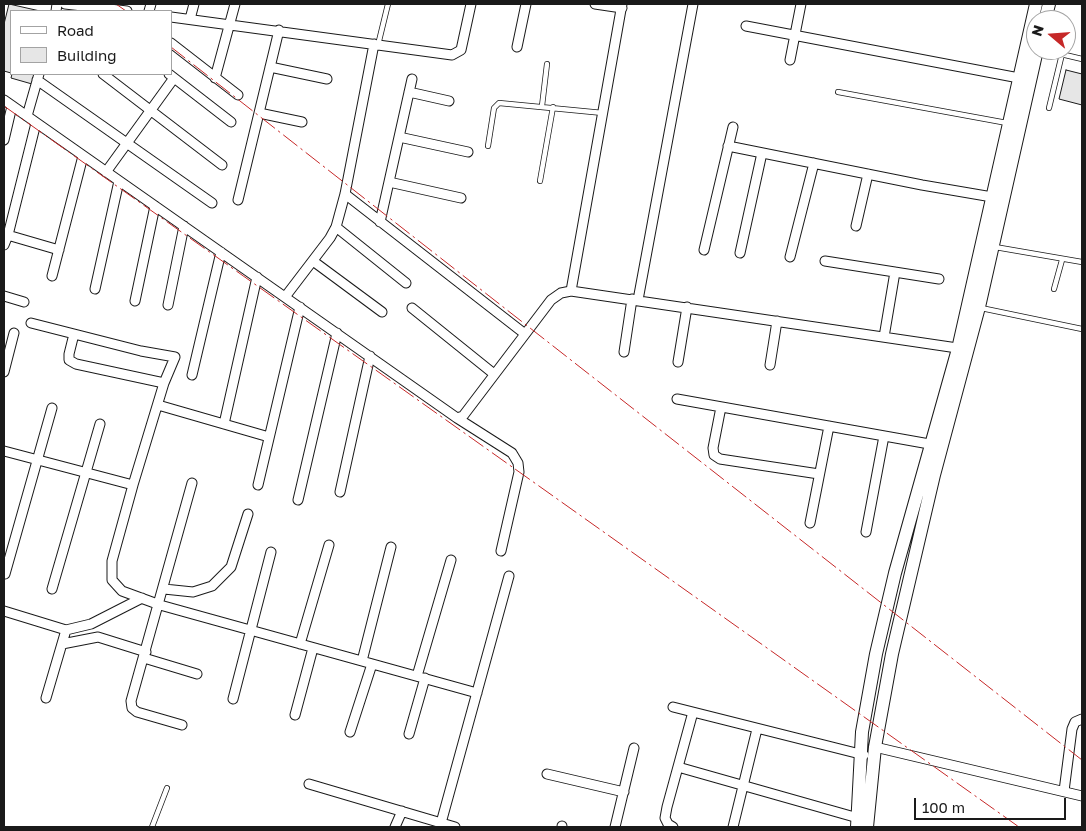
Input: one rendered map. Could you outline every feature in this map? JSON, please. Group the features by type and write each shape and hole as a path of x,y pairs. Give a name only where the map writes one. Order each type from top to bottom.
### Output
{"main road":[{"path":"1010,141 1009,123 1036,4"},
{"path":"861,824 892,654 937,446 963,349 1010,141 1034,60"},
{"path":"963,349 979,307 991,246 997,198"},
{"path":"861,824 862,732 876,654 895,573 937,446"}],"street":[{"path":"66,4 119,10"},
{"path":"190,19 194,4"},
{"path":"215,78 235,4"},
{"path":"172,17 279,30 445,54 457,53 463,44 471,4"},
{"path":"517,47 526,4"},
{"path":"571,291 622,6 595,4"},
{"path":"624,352 692,4"},
{"path":"790,60 801,4"},
{"path":"746,26 1019,78"},
{"path":"238,200 279,30"},
{"path":"172,44 238,95"},
{"path":"286,297 336,227 345,194 376,44"},
{"path":"270,67 327,78"},
{"path":"104,75 222,165"},
{"path":"106,172 151,110 171,76 231,122"},
{"path":"27,116 38,77 212,203"},
{"path":"380,222 412,79"},
{"path":"408,92 449,101"},
{"path":"4,100 457,418 512,453 518,463 519,472 501,551"},
{"path":"4,140 12,106"},
{"path":"259,113 302,122"},
{"path":"4,245 36,123"},
{"path":"704,250 733,126"},
{"path":"399,137 468,152"},
{"path":"728,146 997,198"},
{"path":"740,253 762,153"},
{"path":"52,276 83,156"},
{"path":"790,257 814,164"},
{"path":"856,226 868,174"},
{"path":"95,289 119,181"},
{"path":"389,182 461,198"},
{"path":"345,194 525,334"},
{"path":"135,301 155,206"},
{"path":"168,305 184,226"},
{"path":"336,227 406,283"},
{"path":"6,234 59,250"},
{"path":"192,375 221,252"},
{"path":"313,261 382,312"},
{"path":"825,261 940,279"},
{"path":"884,337 895,272"},
{"path":"224,424 257,277"},
{"path":"457,418 463,416 551,300 561,292 571,291 635,299 963,349"},
{"path":"4,296 24,302"},
{"path":"258,485 300,307"},
{"path":"678,362 687,307"},
{"path":"412,308 494,374"},
{"path":"770,365 777,321"},
{"path":"31,323 141,351 175,357 164,383 132,485 111,572 112,580 122,591 160,605 477,693"},
{"path":"4,372 14,333"},
{"path":"298,500 337,333"},
{"path":"74,334 69,360 76,364 164,383"},
{"path":"340,492 370,356"},
{"path":"677,399 937,446"},
{"path":"158,405 269,437"},
{"path":"721,407 713,448 714,455 720,459 819,474"},
{"path":"6,574 52,408"},
{"path":"52,589 100,424"},
{"path":"810,523 829,426"},
{"path":"866,532 884,436"},
{"path":"4,451 132,485"},
{"path":"182,725 137,712 132,708 131,701 160,605 192,483"},
{"path":"164,589 194,592 212,586 231,568 248,514"},
{"path":"300,644 329,545"},
{"path":"362,661 391,547"},
{"path":"233,699 271,552"},
{"path":"409,734 421,677 451,560"},
{"path":"309,784 447,826 477,693 509,576"},
{"path":"4,611 66,630 91,624 142,598"},
{"path":"46,698 66,630"},
{"path":"62,644 98,637 197,674"},
{"path":"295,715 313,648"},
{"path":"350,732 372,664"},
{"path":"672,706 861,755 875,752 1082,796"},
{"path":"673,827 668,824 666,818 693,712"},
{"path":"1064,791 1072,729 1076,722 1082,719"},
{"path":"733,827 757,729"},
{"path":"615,827 634,748"},
{"path":"678,766 744,785 861,824"},
{"path":"547,774 624,792"},
{"path":"395,827 402,811"}],"lane":[{"path":"376,44 388,4"},
{"path":"1049,108 1061,60"},
{"path":"542,106 547,64"},
{"path":"838,92 1009,123"},
{"path":"488,146 494,108 499,103 603,113"},
{"path":"540,181 553,107"},
{"path":"991,246 1082,262"},
{"path":"1054,289 1062,260"},
{"path":"979,307 1082,329"},
{"path":"152,827 167,788"}],"building":[{"path":"9,4 36,10 10,10 10,73 4,71 4,24"},
{"path":"1066,70 1082,74 1082,105 1059,99"},
{"path":"12,75 34,75 32,84 11,78"}],"power":[{"path":"116,4 125,10"},
{"path":"172,48 1082,760"},
{"path":"4,106 1019,827"}]}
